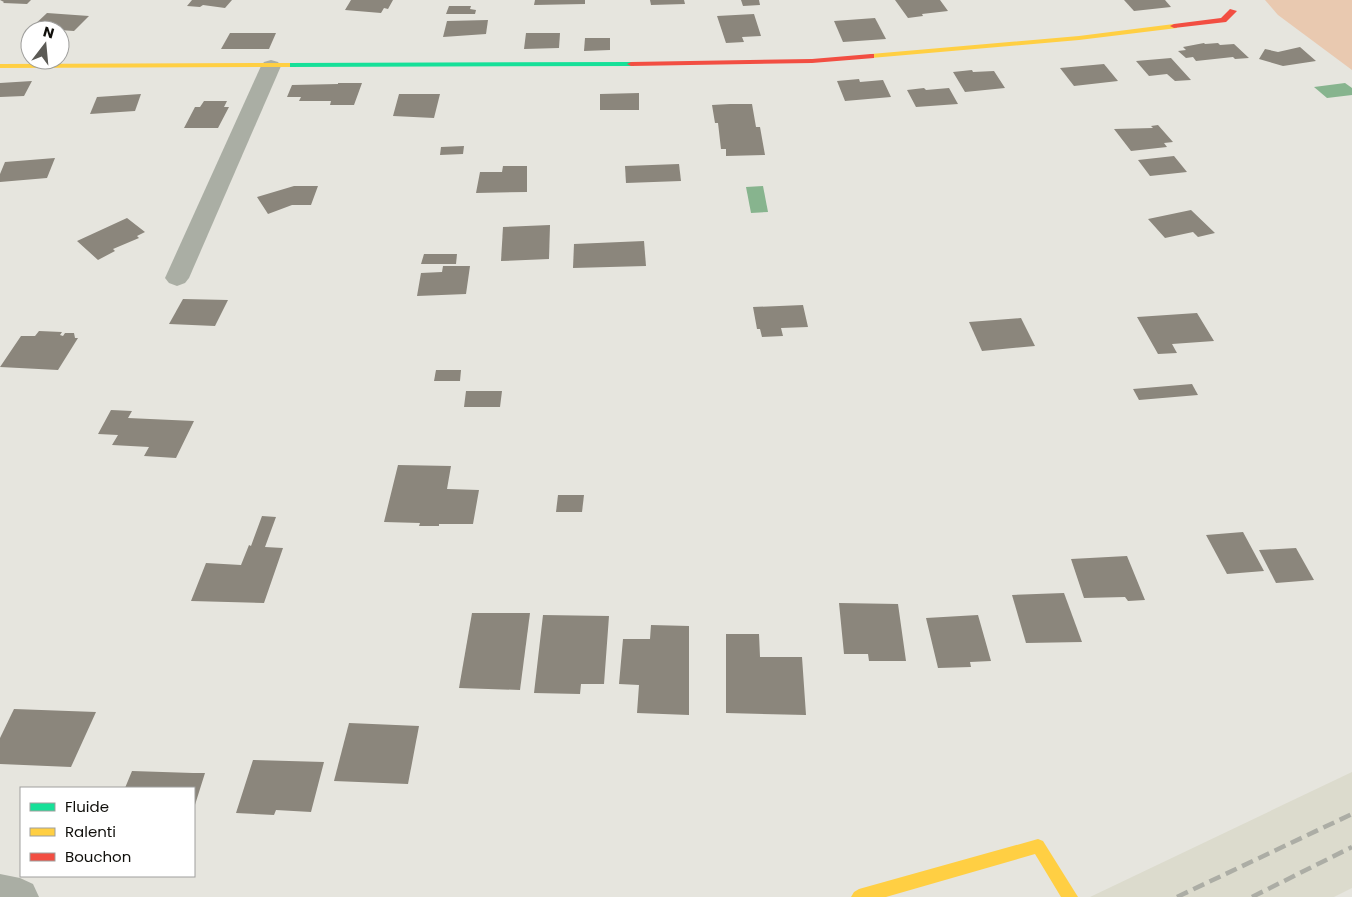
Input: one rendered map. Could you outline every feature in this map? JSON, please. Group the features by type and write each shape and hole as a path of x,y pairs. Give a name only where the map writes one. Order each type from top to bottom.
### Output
{"street":[{"path":"0,66 271,66 812,61 1079,38 1223,20 1233,10"},
{"path":"177,278 271,66"},
{"path":"859,897 1038,846 1070,897"},
{"path":"0,893 20,897"}],"shaded area":[{"path":"1265,0 1352,0 1352,70 1278,15"},
{"path":"1345,83 1352,88 1352,95 1327,98 1314,87"},
{"path":"763,186 768,212 751,213 746,187"},
{"path":"1352,772 1352,888 1334,897 1090,897"}],"building":[{"path":"0,0 31,0 27,4 3,3"},
{"path":"192,0 232,0 225,8 203,5 200,7 187,6"},
{"path":"351,0 393,0 388,9 384,8 381,13 345,10"},
{"path":"535,0 585,0 585,4 534,5"},
{"path":"650,0 684,0 685,4 651,5"},
{"path":"741,0 759,0 760,5 743,6"},
{"path":"895,0 940,0 948,11 922,14 923,16 908,18"},
{"path":"1124,0 1165,0 1171,7 1134,11"},
{"path":"449,6 471,6 470,9 476,10 475,14 446,14"},
{"path":"47,13 89,16 74,31 70,31 70,20 40,20"},
{"path":"754,14 761,36 742,37 744,42 726,43 717,16"},
{"path":"875,18 886,39 843,42 834,21"},
{"path":"488,20 486,34 443,37 447,21"},
{"path":"230,33 276,33 269,49 221,49"},
{"path":"526,33 560,33 559,48 524,49"},
{"path":"585,38 610,38 610,50 584,51"},
{"path":"1204,43 1234,44 1249,58 1235,59 1233,57 1196,61 1193,57 1186,58 1178,51 1186,50 1183,47"},
{"path":"1300,47 1316,61 1283,66 1259,59 1265,49 1278,52"},
{"path":"1171,58 1191,80 1175,81 1167,74 1149,76 1136,61"},
{"path":"1104,64 1118,81 1074,86 1060,68"},
{"path":"972,70 973,72 994,71 1005,88 965,92 953,72"},
{"path":"859,79 860,82 883,80 891,97 845,101 837,81"},
{"path":"32,81 24,96 0,97 0,83"},
{"path":"362,83 354,105 330,105 331,101 299,101 301,97 287,97 292,85"},
{"path":"924,88 926,90 949,88 958,104 916,107 907,90"},
{"path":"639,93 639,110 600,110 600,94"},
{"path":"141,94 135,111 90,114 97,97"},
{"path":"399,94 440,94 434,118 393,116"},
{"path":"204,101 227,101 224,107 229,107 218,128 184,128 195,107 200,107"},
{"path":"752,104 756,127 760,127 765,155 726,156 726,149 721,149 718,123 715,123 712,105"},
{"path":"1158,125 1173,142 1164,143 1167,147 1131,151 1114,129 1153,128 1151,126"},
{"path":"464,146 463,154 440,155 441,147"},
{"path":"1174,156 1187,172 1150,176 1138,160"},
{"path":"55,158 47,178 0,182 0,174 5,162"},
{"path":"679,164 681,181 626,183 625,166"},
{"path":"503,166 527,166 527,192 476,193 480,172 502,172"},
{"path":"294,186 318,186 311,205 292,205 268,214 257,197"},
{"path":"1191,210 1215,233 1198,237 1193,232 1165,238 1148,219"},
{"path":"127,218 145,232 137,236 139,238 113,249 115,251 98,260 77,241"},
{"path":"550,225 549,259 501,261 503,227"},
{"path":"644,241 646,266 573,268 574,244"},
{"path":"424,254 457,254 456,264 421,264"},
{"path":"443,266 470,266 466,294 417,296 421,273 442,272"},
{"path":"183,299 228,300 215,326 169,324"},
{"path":"803,305 808,327 781,328 783,336 762,337 760,329 757,329 753,307"},
{"path":"1197,313 1214,341 1172,344 1177,353 1158,354 1137,317"},
{"path":"1021,318 1035,346 982,351 969,322"},
{"path":"39,331 62,332 60,335 63,336 65,333 74,333 75,338 78,338 58,370 0,367 21,336 35,336"},
{"path":"436,370 461,370 460,381 434,381"},
{"path":"1192,384 1198,395 1139,400 1133,389"},
{"path":"466,391 502,391 500,407 464,407"},
{"path":"111,410 132,411 128,418 194,421 176,458 144,456 149,447 112,445 118,435 98,434"},
{"path":"398,465 451,466 447,489 479,490 473,524 419,526 420,523 384,522"},
{"path":"558,495 584,495 582,512 556,512"},
{"path":"262,516 276,517 265,547 283,548 264,603 191,601 206,563 241,565 249,545 251,546"},
{"path":"1243,532 1264,571 1227,574 1206,535"},
{"path":"1296,548 1314,580 1276,583 1259,550"},
{"path":"1127,556 1145,600 1128,601 1125,597 1084,598 1071,559"},
{"path":"1064,593 1082,642 1026,643 1012,595"},
{"path":"839,603 898,604 906,661 869,661 868,654 844,654"},
{"path":"472,613 530,613 520,690 459,688"},
{"path":"543,615 609,616 604,684 581,684 580,694 534,693"},
{"path":"978,615 991,661 970,662 971,667 938,668 926,618"},
{"path":"651,625 689,626 689,715 637,713 639,685 619,684 623,639 650,639"},
{"path":"726,634 759,634 760,657 802,657 806,715 726,713"},
{"path":"14,709 96,712 71,767 0,764 0,738"},
{"path":"349,723 419,726 408,784 334,781"},
{"path":"253,760 324,762 311,812 276,810 274,815 236,813"},
{"path":"132,771 205,773 195,805 195,787 125,787"}],"railway":[{"path":"1177,897 1352,814"},
{"path":"1252,897 1352,847"}],"traffic: fast":[{"path":"287,65 631,64"}],"traffic: slow":[{"path":"871,56 1079,38 1174,26"},
{"path":"0,66 287,65"},
{"path":"859,897 1038,846 1070,897"}],"traffic: jam":[{"path":"1174,26 1223,20 1233,11"},
{"path":"631,64 812,61 871,56"}]}
